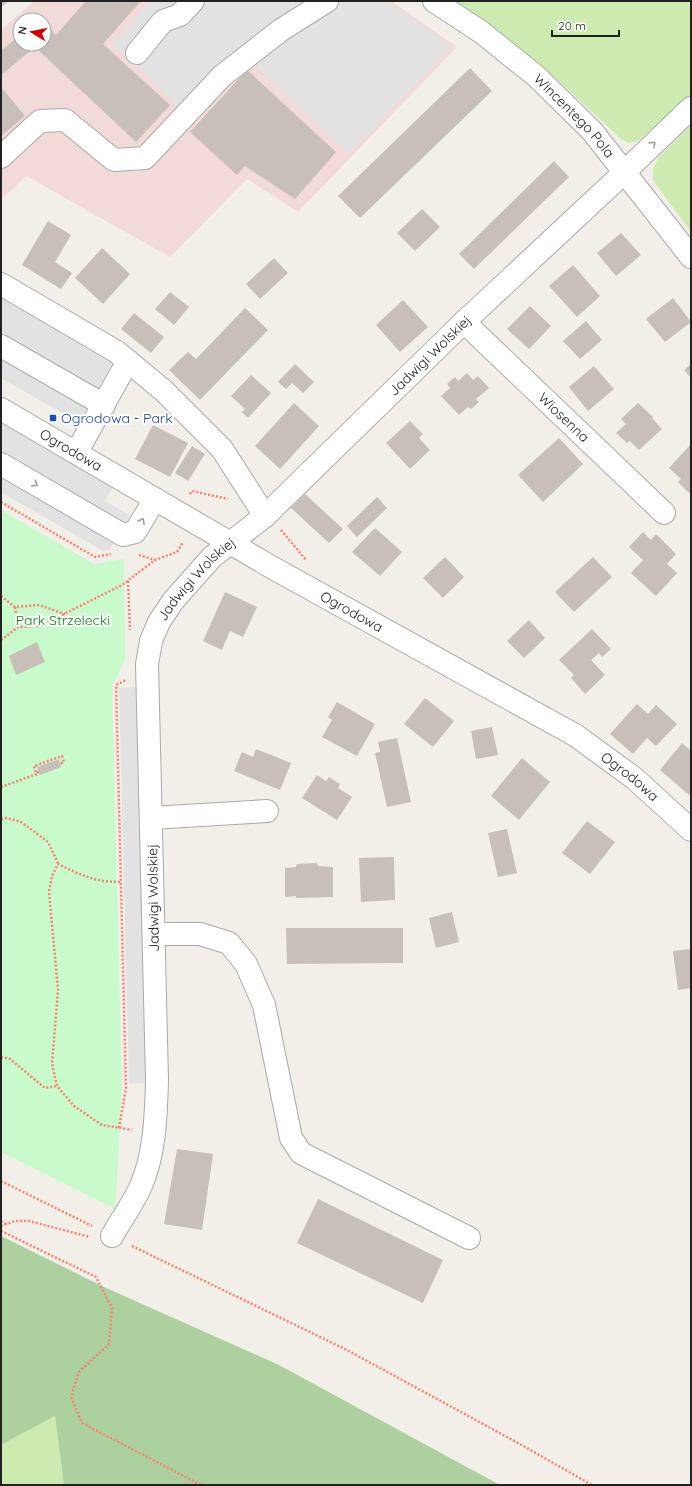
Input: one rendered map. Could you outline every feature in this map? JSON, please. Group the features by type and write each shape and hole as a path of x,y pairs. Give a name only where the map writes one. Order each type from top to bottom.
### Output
{"street":[{"path":"137,53 164,21 180,15 193,1"},
{"path":"1,157 40,121 65,120 114,160 145,158 222,76 281,30 326,1"},
{"name":"Wincentego Pola","path":"434,1 481,32 536,76 592,131 691,256"},
{"name":"Jadwigi Wolskiej","path":"112,1236 140,1187 151,1153 156,1121 157,1080 152,818 147,664 151,641 159,622 173,601 212,557 231,543 272,522 464,322 691,108"},
{"path":"1,284 117,352 164,391 222,449 272,522"},
{"name":"Wiosenna","path":"464,322 664,513"},
{"path":"1,346 104,405"},
{"path":"76,453 128,361"},
{"name":"Ogrodowa","path":"1,409 231,543 575,735 634,778 691,830"},
{"path":"1,464 123,535 135,532 155,498"},
{"path":"152,818 267,811"},
{"path":"154,934 200,934 229,943 246,964 264,1005 291,1138 301,1152 469,1238"}],"path":[{"path":"189,496 192,491 229,500"},
{"path":"1,502 95,557 118,552"},
{"path":"272,522 309,562"},
{"path":"1,640 18,628 40,626 66,614 128,581 155,560 177,552 184,541"},
{"path":"133,553 155,560"},
{"path":"128,581 130,637"},
{"path":"1,596 15,607 39,605 66,614"},
{"path":"15,607 18,628"},
{"path":"119,1128 126,1088 116,685 132,677"},
{"path":"1,787 37,774 38,772 34,766 62,756 64,762 60,764"},
{"path":"1,819 6,818 21,822 48,842 58,864 83,877 104,882 120,882"},
{"path":"58,864 52,876 49,892 58,990 52,1064 57,1086 74,1106 102,1125 154,1133"},
{"path":"1,1057 10,1059 45,1088 57,1086"},
{"path":"1,1181 352,1353 512,1439 592,1485"},
{"path":"1,1226 15,1220 29,1221 87,1237 112,1236"},
{"path":"1,1221 6,1224"},
{"path":"1,1231 96,1277 112,1308 109,1344 79,1372 71,1397 82,1424 201,1485"}],"shaded area":[{"path":"34,1 391,1 457,47 298,212 247,179 170,257 26,176 1,200 1,30 12,20 12,52 52,52 52,12 21,12"},
{"path":"150,1 388,1 452,46 349,154 250,61 195,121 112,44"},
{"path":"1,298 113,362 78,422 1,378"},
{"path":"1,422 113,487 105,501 130,515 110,549 103,551 1,492"},
{"path":"136,687 146,1083 129,1084 119,688"}],"green space":[{"path":"456,1 691,1 691,94 639,140 630,143 622,140 558,80"},
{"path":"691,125 691,232 653,180 653,168 659,157"},
{"name":"Park Strzelecki","path":"1,510 94,564 124,559 125,661 112,685 122,1092 115,1209 1,1152"},
{"path":"1,1236 104,1287 279,1365 500,1485 64,1485 55,1416 1,1445"},
{"path":"55,1416 64,1485 1,1485 1,1445"}],"building":[{"path":"1,1 9,1 1,7"},
{"path":"86,1 141,1 103,44 170,105 136,142 40,52 52,52 52,31 56,35"},
{"path":"12,42 12,52 29,52 1,75 1,51"},
{"path":"470,68 492,91 360,218 338,196"},
{"path":"247,70 336,152 295,199 245,166 237,175 190,132"},
{"path":"1,87 25,116 1,136"},
{"path":"554,161 569,177 474,269 459,254"},
{"path":"422,209 440,227 415,251 397,233"},
{"path":"48,221 71,235 55,262 72,273 61,289 22,265"},
{"path":"621,233 641,255 616,276 597,253"},
{"path":"102,248 130,274 103,304 75,278"},
{"path":"274,258 288,273 260,299 246,284"},
{"path":"573,265 600,296 577,317 549,286"},
{"path":"170,292 189,307 174,325 155,309"},
{"path":"673,298 691,322 665,342 646,319"},
{"path":"403,300 428,327 400,352 376,325"},
{"path":"530,306 551,326 529,349 507,329"},
{"path":"245,308 268,330 200,400 169,370 188,352 196,359"},
{"path":"134,313 164,337 151,353 121,329"},
{"path":"586,321 602,340 580,359 563,341"},
{"path":"295,364 314,382 303,393 292,383 286,389 278,382"},
{"path":"691,364 691,378 684,370"},
{"path":"594,366 614,389 588,411 569,387"},
{"path":"467,373 473,380 478,376 489,388 476,399 479,402 471,409 468,407 459,415 441,396 450,388 447,384 455,377 458,381"},
{"path":"251,375 271,393 248,418 242,412 245,409 231,396"},
{"path":"294,403 319,426 280,469 255,446"},
{"path":"638,403 653,417 652,418 662,429 639,450 630,441 627,443 616,433 626,424 621,419"},
{"path":"410,421 423,434 419,438 430,450 410,469 386,443"},
{"path":"153,425 188,443 170,477 135,459"},
{"path":"559,438 583,464 543,502 518,475"},
{"path":"690,445 691,491 689,493 678,482 681,479 669,468"},
{"path":"192,446 205,454 188,481 175,473"},
{"path":"305,494 343,529 329,543 291,508"},
{"path":"377,497 387,508 357,537 347,526"},
{"path":"375,528 402,552 380,576 352,552"},
{"path":"643,532 651,540 656,534 676,554 667,564 677,573 656,596 631,573 643,560 629,547"},
{"path":"445,557 464,577 443,598 423,578"},
{"path":"593,557 612,577 574,612 555,592"},
{"path":"225,592 257,607 243,637 230,631 222,650 203,641"},
{"path":"529,620 545,638 524,658 507,641"},
{"path":"592,629 611,649 602,657 599,653 591,660 605,675 585,694 571,678 574,675 559,660"},
{"path":"37,642 45,662 16,675 9,656"},
{"path":"425,698 454,721 433,747 404,724"},
{"path":"337,702 375,724 357,756 322,737 332,720 328,717"},
{"path":"637,704 648,714 656,705 677,724 656,746 647,738 633,754 610,734"},
{"path":"492,727 498,755 476,759 471,731"},
{"path":"397,738 411,802 387,807 375,753 380,752 378,742"},
{"path":"682,743 691,751 691,792 689,795 660,770"},
{"path":"256,749 291,763 280,790 234,771 242,752 253,757"},
{"path":"522,758 550,782 519,820 491,796"},
{"path":"59,759 61,767 40,775 37,767"},
{"path":"317,775 326,781 329,777 340,784 338,788 352,797 337,820 302,798"},
{"path":"587,821 615,842 590,874 562,853"},
{"path":"507,829 517,873 498,877 488,833"},
{"path":"394,857 395,900 361,902 359,858"},
{"path":"317,863 318,866 333,867 333,897 285,897 285,868 296,867 297,864"},
{"path":"452,912 459,942 436,948 429,918"},
{"path":"286,928 403,928 403,963 287,964"},
{"path":"691,949 691,988 678,990 673,951"},
{"path":"177,1149 213,1154 202,1230 164,1224"},
{"path":"318,1199 443,1260 423,1303 297,1243"}],"place":[{"name":"Ogrodowa - Park","path":"53,418"}]}
